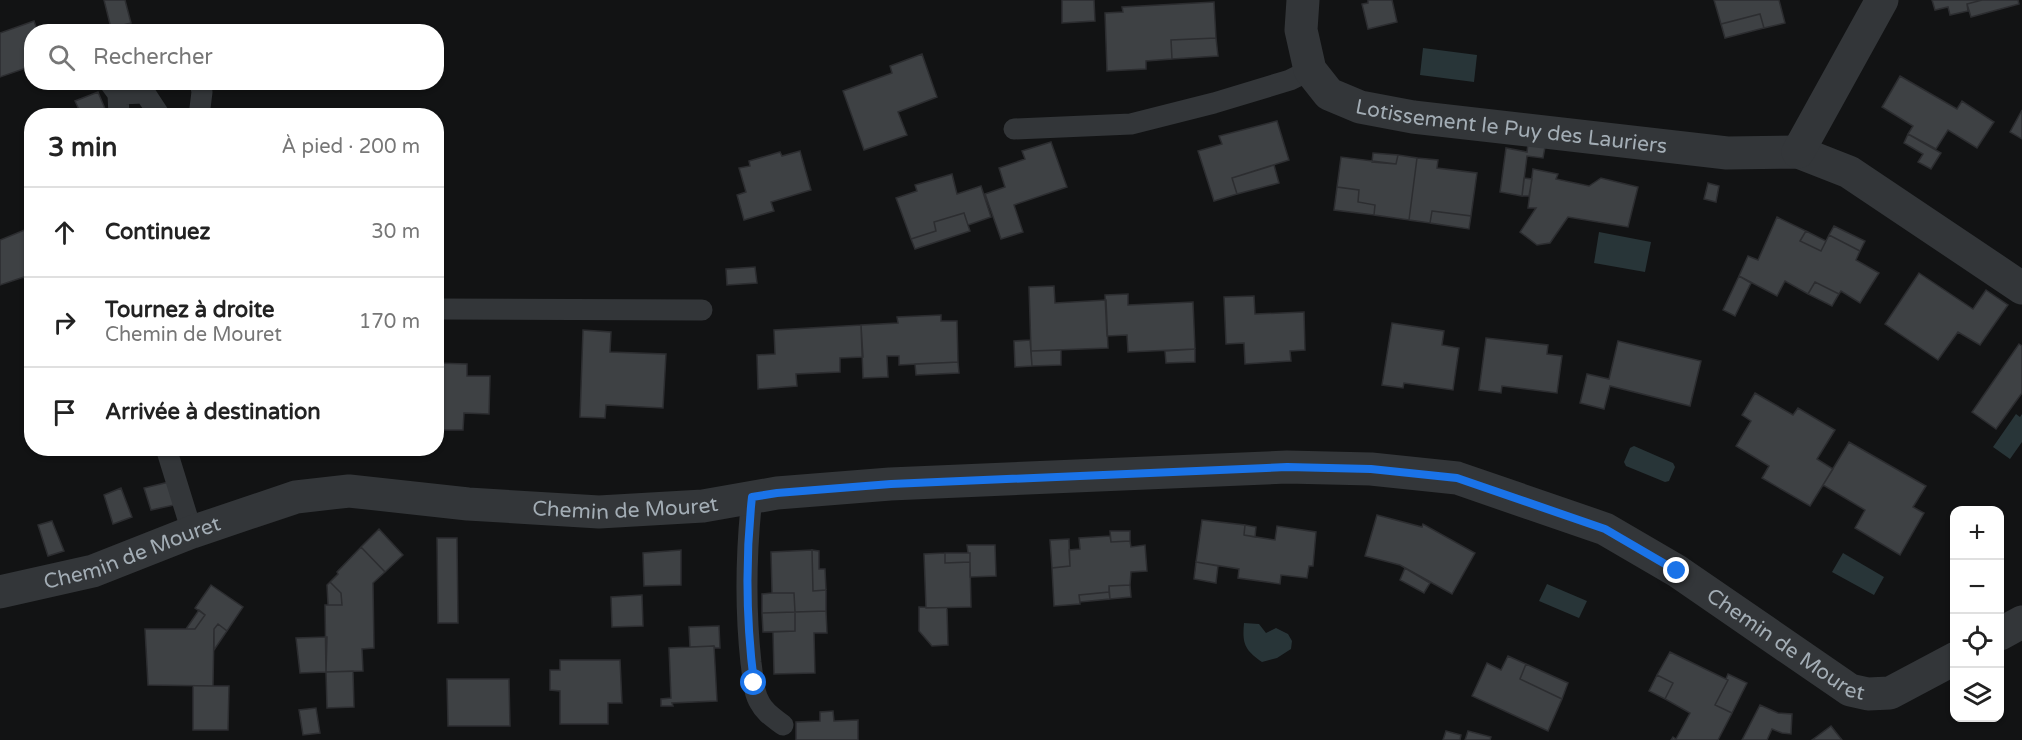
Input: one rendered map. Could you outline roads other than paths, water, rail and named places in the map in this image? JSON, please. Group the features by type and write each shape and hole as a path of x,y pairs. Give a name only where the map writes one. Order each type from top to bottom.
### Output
{"street":[{"name":"Lotissement le Puy des Lauriers","path":"1303,0 1301,30 1310,70 1329,94 1360,107 1413,117 1727,153 1798,152 1849,172 2022,288"},
{"path":"1798,152 1882,0"},
{"name":"Chemin de Mouret","path":"0,592 93,571 192,532 296,497 349,491 468,504 599,512 704,506 777,493 891,484 1287,467 1371,469 1457,478 1605,529 1677,571 1850,690 1868,694 1890,693 1950,661"},
{"path":"2004,632 2022,622"}],"lane":[{"path":"1014,129 1131,124 1236,97 1290,80 1310,70"},
{"path":"114,90 118,108"},
{"path":"126,90 144,93 154,108"},
{"path":"200,108 202,90"},
{"path":"444,309 702,310"},
{"path":"168,456 192,532"},
{"path":"752,497 746,547 748,638 754,683 758,701 767,714 783,725"}]}
